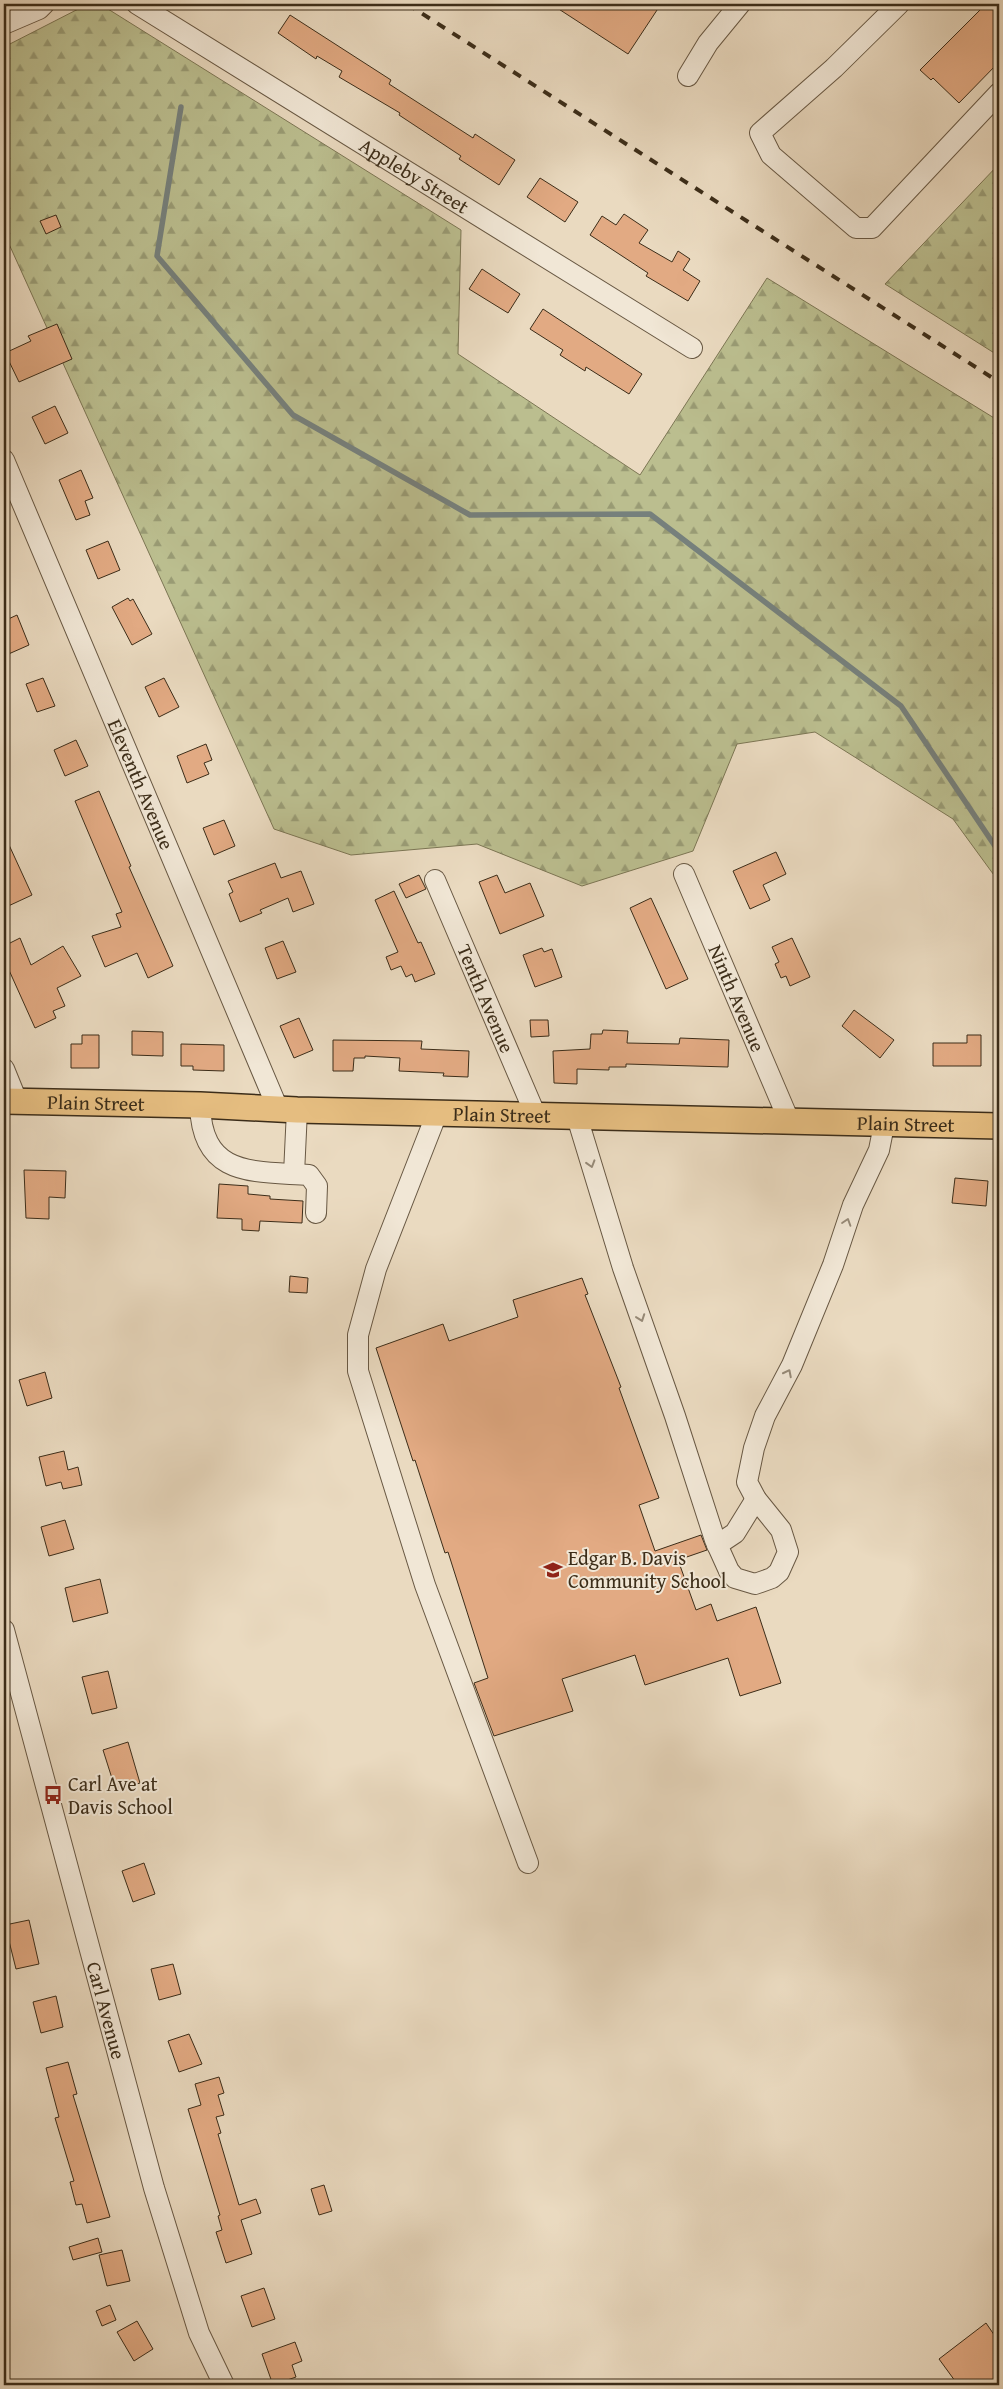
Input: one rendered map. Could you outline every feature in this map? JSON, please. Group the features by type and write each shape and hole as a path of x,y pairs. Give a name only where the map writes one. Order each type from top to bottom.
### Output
{"main road":[{"name":"Plain Street","path":"11,1101 884,1125 999,1126"}],"street":[{"path":"4,24 39,9 44,4"},
{"name":"Appleby Street","path":"136,4 692,348"},
{"path":"688,76 708,43 740,4"},
{"path":"900,4 834,68 760,133 771,155 856,228 872,228 999,93"},
{"name":"Eleventh Avenue","path":"4,460 288,1109"},
{"name":"Ninth Avenue","path":"684,874 790,1122"},
{"name":"Tenth Avenue","path":"435,880 536,1116"},
{"path":"4,1069 11,1101"},
{"path":"200,1105 201,1123 205,1136 221,1158 231,1166 241,1170 309,1174 315,1180 317,1186 316,1213"},
{"path":"288,1109 294,1174"},
{"path":"437,1113 376,1269 358,1335 358,1371 425,1585 528,1863"},
{"path":"577,1117 623,1268 675,1416 717,1545 729,1571 741,1581 755,1584 764,1582 779,1572 786,1559 787,1544 774,1519 749,1488 747,1476 754,1448 766,1416 792,1365 833,1265 853,1205 879,1150 884,1125"},
{"path":"717,1545 735,1533 756,1499"},
{"name":"Carl Avenue","path":"4,1630 154,2188 199,2333 224,2385"}],"green space":[{"path":"88,4 100,4 461,230 458,354 640,475 767,278 999,421 999,882 953,819 815,732 737,744 693,851 582,886 477,844 351,855 274,829 4,233 4,47"},
{"path":"999,164 999,356 885,284"}],"building":[{"path":"551,4 661,4 628,54"},
{"path":"986,4 999,4 999,62 959,103 933,78 931,80 920,70"},
{"path":"290,15 391,80 389,84 473,138 475,134 515,160 499,185 459,159 461,156 399,115 400,113 339,77 342,71 317,56 316,59 278,33"},
{"path":"540,178 578,202 565,222 527,197"},
{"path":"624,214 648,230 639,243 672,262 678,251 690,259 683,270 700,281 688,301 646,276 648,273 590,235 602,216 616,225"},
{"path":"56,215 61,227 46,234 40,221"},
{"path":"482,269 520,294 508,313 469,289"},
{"path":"543,309 642,374 629,394 586,367 585,371 560,355 563,350 530,329"},
{"path":"57,324 72,359 19,382 5,353 31,341 28,336"},
{"path":"55,406 68,433 45,444 32,417"},
{"path":"81,470 93,498 85,501 90,515 76,520 59,480"},
{"path":"108,541 120,570 98,579 86,550"},
{"path":"128,598 130,601 133,599 152,634 132,645 112,607"},
{"path":"17,615 29,645 4,656 4,621"},
{"path":"43,678 55,706 37,712 26,684"},
{"path":"164,678 179,707 159,717 145,687"},
{"path":"76,740 88,766 65,776 54,750"},
{"path":"206,744 212,760 204,763 209,774 187,783 177,756"},
{"path":"99,791 131,866 129,867 173,966 148,978 137,953 105,967 92,936 121,927 116,914 122,912 75,801"},
{"path":"224,820 235,846 214,855 203,828"},
{"path":"4,834 32,895 4,908"},
{"path":"776,852 786,874 763,885 770,900 750,909 733,871"},
{"path":"275,863 281,878 301,871 314,904 293,912 288,898 260,910 262,913 240,922 229,894 233,892 228,881"},
{"path":"419,875 426,889 406,898 399,884"},
{"path":"497,875 505,893 530,883 544,916 500,934 479,882"},
{"path":"394,891 418,943 421,942 435,974 415,982 412,974 406,977 401,966 391,970 386,957 398,952 375,900"},
{"path":"651,898 688,979 666,989 630,908"},
{"path":"20,938 31,965 63,946 81,976 57,988 65,1006 53,1011 56,1018 35,1028 4,959 4,946"},
{"path":"792,938 810,977 790,986 786,976 781,978 775,964 779,962 772,947"},
{"path":"283,941 296,972 277,979 265,948"},
{"path":"542,948 544,952 552,949 562,977 535,987 523,955"},
{"path":"854,1010 894,1040 880,1058 842,1026"},
{"path":"299,1018 313,1050 294,1058 280,1026"},
{"path":"530,1020 548,1020 549,1036 531,1037"},
{"path":"603,1030 628,1031 627,1043 679,1044 680,1038 729,1040 728,1067 626,1064 626,1067 609,1067 609,1070 577,1069 577,1084 554,1083 553,1051 590,1049 591,1034 602,1034"},
{"path":"132,1031 163,1032 163,1056 132,1055"},
{"path":"82,1035 99,1035 99,1068 71,1068 71,1044 82,1044"},
{"path":"967,1035 981,1035 981,1066 933,1066 933,1043 967,1043"},
{"path":"333,1040 422,1041 421,1049 469,1051 468,1077 443,1076 444,1073 399,1071 400,1058 365,1056 365,1058 354,1058 353,1071 333,1071"},
{"path":"181,1044 224,1045 224,1071 193,1070 193,1066 181,1066"},
{"path":"24,1170 66,1171 65,1198 49,1197 49,1219 26,1218"},
{"path":"955,1178 988,1181 986,1206 952,1203"},
{"path":"219,1184 248,1186 248,1194 270,1196 270,1199 303,1201 302,1223 260,1221 259,1231 242,1230 242,1219 217,1218"},
{"path":"290,1276 308,1278 307,1293 289,1292"},
{"path":"582,1278 588,1294 585,1295 621,1387 619,1388 659,1498 639,1505 655,1551 701,1535 707,1550 678,1560 696,1610 711,1604 717,1621 756,1607 781,1683 740,1696 728,1658 645,1685 635,1655 562,1679 573,1711 494,1736 474,1683 488,1678 448,1552 445,1553 376,1348 443,1324 449,1341 518,1317 513,1300"},
{"path":"45,1372 52,1398 27,1406 19,1380"},
{"path":"64,1451 68,1470 78,1467 82,1485 63,1489 61,1482 46,1486 39,1457"},
{"path":"65,1520 74,1549 49,1556 41,1527"},
{"path":"100,1579 108,1613 73,1622 65,1588"},
{"path":"108,1671 117,1708 92,1714 82,1677"},
{"path":"128,1742 140,1783 116,1791 103,1750"},
{"path":"144,1863 155,1894 133,1902 122,1871"},
{"path":"29,1920 39,1964 16,1969 5,1925"},
{"path":"173,1964 181,1994 159,2000 151,1969"},
{"path":"56,1996 63,2027 41,2033 33,2002"},
{"path":"189,2034 202,2064 179,2072 168,2041"},
{"path":"68,2062 77,2094 73,2095 110,2217 87,2223 82,2204 76,2205 70,2182 74,2181 55,2118 59,2117 46,2068"},
{"path":"219,2077 224,2093 218,2095 224,2115 216,2117 221,2133 218,2134 239,2205 256,2199 261,2213 241,2220 252,2254 226,2263 216,2232 222,2230 218,2216 220,2215 188,2109 201,2105 195,2084"},
{"path":"324,2185 332,2211 319,2215 311,2189"},
{"path":"98,2238 102,2252 73,2260 69,2247"},
{"path":"122,2250 130,2281 107,2286 99,2255"},
{"path":"264,2288 275,2319 252,2327 241,2296"},
{"path":"110,2305 116,2320 102,2326 96,2311"},
{"path":"137,2321 153,2349 134,2361 117,2332"},
{"path":"986,2323 999,2342 999,2385 958,2385 939,2359"},
{"path":"295,2342 302,2361 292,2365 296,2377 273,2385 262,2354"}],"waterway":[{"path":"181,107 157,256 293,415 470,515 650,514 901,706 999,852"}],"railway":[{"path":"407,4 999,382"}],"place":[{"name":"Edgar B. Davis Community School","path":"553,1570"},
{"name":"Carl Ave at Davis School","path":"53,1795"}]}
